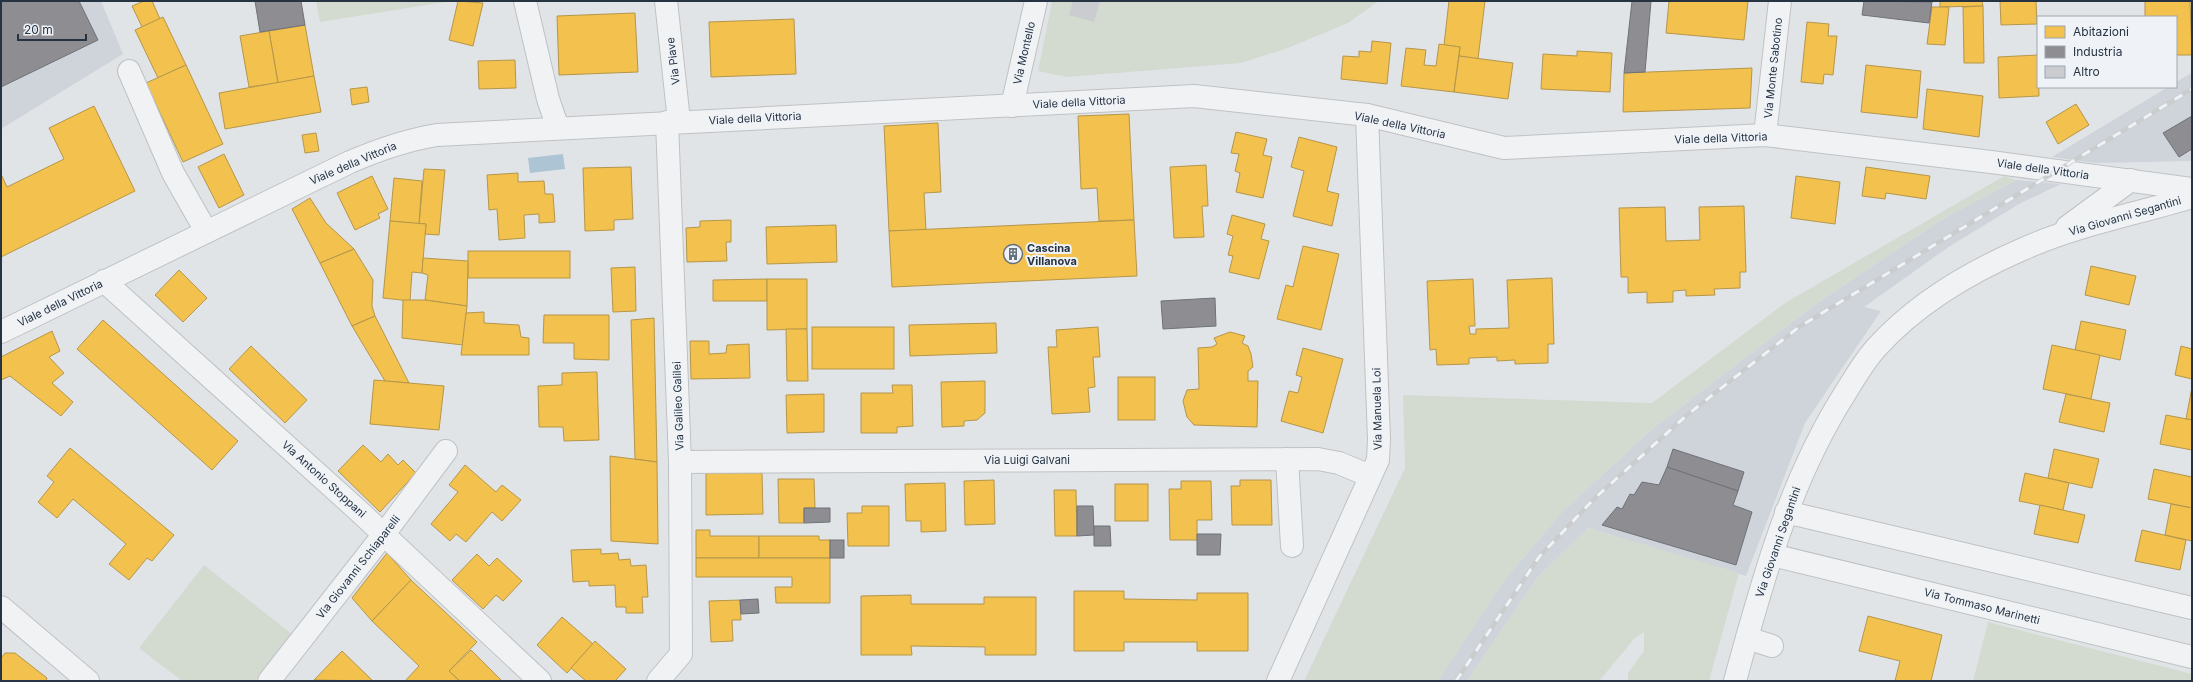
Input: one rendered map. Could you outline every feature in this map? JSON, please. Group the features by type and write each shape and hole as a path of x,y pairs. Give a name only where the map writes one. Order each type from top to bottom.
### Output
{"street":[{"path":"525,1 548,99 558,128"},
{"name":"Via Piave","path":"666,1 673,122"},
{"name":"Via Montello","path":"1012,106 1036,1"},
{"name":"Via Monte Sabotino","path":"1765,135 1780,1"},
{"path":"129,70 173,173 206,231"},
{"name":"Viale della Vittoria","path":"1,332 206,231 382,148 413,139 437,135 1194,96 1367,115 1504,148 1765,135 2131,180 2192,189"},
{"name":"Via Manuela Loi","path":"1278,681 1378,460 1379,439 1367,115"},
{"name":"Via Galileo Galilei","path":"658,681 681,654 680,462 673,122"},
{"name":"Via Giovanni Segantini","path":"2057,235 2131,180"},
{"name":"Via Giovanni Segantini","path":"1734,681 1786,512 1825,424 1857,374 1876,348 1899,325 1956,284 2021,249 2057,235 2192,197"},
{"name":"Via Antonio Stoppani","path":"104,281 384,534 540,681"},
{"name":"Via Giovanni Schiaparelli","path":"269,681 384,534 446,451"},
{"path":"1287,459 1292,546"},
{"name":"Via Luigi Galvani","path":"680,462 1318,459 1339,463 1370,476"},
{"path":"1786,512 2192,608"},
{"name":"Via Tommaso Marinetti","path":"1772,555 2192,657"},
{"path":"1,607 88,681"},
{"path":"1747,638 1772,646"}],"shaded area":[{"path":"1,1 101,1 123,54 1,129"},
{"path":"316,1 452,1 320,22"},
{"path":"1052,1 1379,1 1348,23 1288,48 1241,63 1067,77 1038,71"},
{"path":"2192,73 2192,161 2095,163 2052,157 2166,88 2177,88 2177,81"},
{"path":"2004,176 2016,180 1941,220 1817,303 1652,429 1561,513 1502,583 1438,681 1304,681 1405,468 1403,395 1652,403 1785,303"},
{"path":"2016,180 2061,184 2019,204 1950,246 1864,307 1881,311 1805,423 1746,576 1588,528 1537,578 1467,681 1438,681 1502,583 1561,513 1652,429 1817,303 1941,220"},
{"path":"1588,528 1739,573 1709,681 1628,681 1628,673 1644,651 1644,632 1635,638 1599,681 1467,681 1537,578"},
{"path":"204,565 292,634 255,681 182,681 139,648"},
{"path":"1988,622 2192,674 2192,681 1973,681"}],"water":[{"path":"563,154 565,169 530,173 528,158"}],"building: Abitazioni":[{"path":"144,1 152,1 160,19 142,27 132,6"},
{"path":"458,1 483,3 473,46 449,40"},
{"path":"1449,1 1485,1 1478,59 1459,56 1460,47 1444,45"},
{"path":"1669,1 1748,1 1744,40 1666,33"},
{"path":"1940,1 1982,1 1983,6 1940,7"},
{"path":"2000,1 2036,1 2037,24 2001,25"},
{"path":"2145,1 2190,1 2192,55 2177,55 2177,16 2145,16"},
{"path":"1983,6 1984,63 1964,63 1963,7"},
{"path":"1932,7 1949,7 1945,45 1927,44"},
{"path":"635,13 638,72 559,75 557,16"},
{"path":"163,17 186,65 158,78 135,30"},
{"path":"794,19 796,74 711,77 709,22"},
{"path":"1807,22 1829,24 1828,36 1837,36 1833,75 1824,74 1823,84 1801,82"},
{"path":"305,25 314,76 278,83 269,31"},
{"path":"269,31 278,83 249,87 240,36"},
{"path":"1372,41 1391,43 1387,84 1341,79 1343,56 1359,57 1359,51 1371,52"},
{"path":"1439,44 1460,47 1454,92 1401,86 1406,48 1426,50 1424,65 1436,66"},
{"path":"1577,51 1612,53 1610,92 1541,89 1543,54 1577,56"},
{"path":"2037,55 2037,88 2039,88 2039,96 1999,98 1998,57"},
{"path":"1459,56 1513,63 1508,99 1454,92"},
{"path":"515,60 516,88 479,89 478,61"},
{"path":"186,65 223,144 183,162 146,83"},
{"path":"1866,65 1921,71 1917,118 1861,112"},
{"path":"1752,68 1750,108 1623,112 1624,73"},
{"path":"314,76 321,112 225,129 219,93"},
{"path":"367,87 369,102 352,105 350,89"},
{"path":"1927,89 1983,96 1979,137 1923,129"},
{"path":"2076,104 2089,125 2058,144 2046,122"},
{"path":"94,106 135,191 1,257 1,174 7,187 64,159 49,128"},
{"path":"1129,114 1134,220 1099,221 1097,188 1081,189 1078,116"},
{"path":"938,123 941,192 924,193 926,230 889,231 884,126"},
{"path":"1236,132 1267,139 1263,155 1272,157 1263,198 1236,192 1240,173 1235,171 1239,154 1231,153"},
{"path":"316,133 319,151 305,153 302,135"},
{"path":"1299,137 1337,147 1327,191 1339,194 1332,226 1293,216 1304,171 1291,167"},
{"path":"224,154 244,195 219,208 198,167"},
{"path":"1206,165 1208,206 1202,206 1204,237 1174,238 1170,167"},
{"path":"631,167 633,219 614,220 614,230 585,231 583,168"},
{"path":"1866,167 1930,176 1926,199 1886,193 1885,199 1862,196"},
{"path":"424,169 445,170 439,235 425,234 426,224 419,224"},
{"path":"518,173 518,182 544,181 545,194 553,194 555,222 539,223 539,214 524,215 525,238 499,240 497,209 489,210 487,175"},
{"path":"372,176 388,209 378,214 380,218 355,230 337,193"},
{"path":"1796,176 1840,182 1835,224 1791,218"},
{"path":"394,178 422,181 419,224 390,221"},
{"path":"310,198 326,223 354,249 320,263 292,209"},
{"path":"1744,206 1746,272 1740,272 1740,288 1714,289 1715,295 1686,296 1686,290 1673,291 1673,302 1647,303 1647,292 1628,293 1628,277 1621,277 1619,208 1665,207 1666,241 1700,240 1699,207"},
{"path":"1232,215 1265,224 1261,239 1269,241 1259,279 1229,272 1233,256 1228,255 1233,236 1227,234"},
{"path":"731,220 731,242 726,242 727,261 687,262 686,228 700,227 700,221"},
{"name":"Cascina Villanova","path":"1134,220 1137,276 892,287 889,231"},
{"path":"390,221 426,224 422,273 412,272 410,301 383,298"},
{"path":"836,225 837,262 767,264 766,227"},
{"path":"1303,246 1339,254 1321,330 1277,319 1286,285 1293,287"},
{"path":"354,249 373,280 372,306 375,316 352,326 320,263"},
{"path":"468,251 570,251 570,278 468,278"},
{"path":"423,258 468,261 467,306 425,300 428,275 422,273"},
{"path":"2091,266 2136,276 2129,305 2085,295"},
{"path":"635,267 636,311 613,312 611,268"},
{"path":"179,270 207,298 183,322 155,295"},
{"path":"1552,278 1554,344 1548,344 1548,363 1515,364 1515,360 1497,361 1497,357 1469,358 1469,364 1437,365 1436,349 1430,350 1427,281 1473,279 1475,326 1469,326 1470,334 1476,334 1476,329 1509,328 1507,280"},
{"path":"767,279 767,301 713,301 713,280"},
{"path":"767,279 807,279 807,329 767,330"},
{"path":"403,300 425,300 467,306 463,345 402,338"},
{"path":"484,312 484,323 519,325 521,337 529,338 529,355 461,355 466,313"},
{"path":"544,315 609,315 609,360 574,359 574,343 543,343"},
{"path":"375,316 409,383 385,381 352,326"},
{"path":"654,318 657,462 635,459 631,320"},
{"path":"103,320 238,441 212,470 77,349"},
{"path":"2081,321 2126,330 2120,360 2075,350"},
{"path":"996,323 997,353 910,356 909,325"},
{"path":"812,327 894,327 894,369 812,369"},
{"path":"1098,327 1100,357 1093,357 1095,387 1088,388 1090,412 1052,414 1048,347 1057,347 1056,330"},
{"path":"786,329 807,329 808,381 787,381"},
{"path":"52,331 60,351 49,357 64,373 52,383 73,402 61,416 10,376 1,380 1,357"},
{"path":"1230,332 1245,336 1242,343 1248,346 1251,354 1253,367 1248,371 1248,381 1258,381 1257,427 1194,425 1187,417 1183,401 1187,390 1199,389 1198,348 1212,347 1217,344 1214,338"},
{"path":"690,341 709,341 709,354 726,353 727,345 749,344 750,378 691,379"},
{"path":"2052,345 2100,355 2091,399 2043,389"},
{"path":"251,346 307,400 285,423 229,369"},
{"path":"2181,346 2192,349 2192,379 2175,375"},
{"path":"1303,348 1343,359 1323,433 1281,421 1289,391 1298,393 1302,377 1296,375"},
{"path":"597,372 599,440 564,441 563,427 539,427 538,386 562,385 562,373"},
{"path":"1118,377 1155,377 1155,420 1118,420"},
{"path":"374,380 444,386 439,430 370,424"},
{"path":"985,381 985,413 977,420 964,421 964,426 942,427 941,382"},
{"path":"892,385 912,385 913,426 897,427 897,433 861,433 861,393 893,393"},
{"path":"2192,387 2192,420 2186,419"},
{"path":"824,394 824,432 787,433 786,395"},
{"path":"2066,394 2110,403 2104,432 2059,422"},
{"path":"2166,415 2192,420 2192,450 2160,444"},
{"path":"363,445 381,462 388,454 398,465 403,460 416,473 380,512 338,471"},
{"path":"70,448 174,535 152,561 147,558 129,580 109,564 126,544 73,499 57,518 38,502 54,482 47,476"},
{"path":"2054,449 2099,459 2092,488 2048,478"},
{"path":"610,456 657,462 658,544 611,541"},
{"path":"465,465 496,492 502,485 521,500 502,521 492,512 466,542 456,534 450,541 431,524 458,492 449,485"},
{"path":"2154,469 2192,477 2192,508 2148,499"},
{"path":"706,473 762,473 763,514 706,515"},
{"path":"2025,473 2069,483 2063,510 2019,501"},
{"path":"778,479 814,479 815,508 804,508 804,523 779,523"},
{"path":"994,480 995,524 965,525 964,481"},
{"path":"1240,480 1271,480 1272,525 1232,525 1231,486 1240,486"},
{"path":"1181,481 1211,481 1212,520 1197,520 1197,540 1170,540 1169,489 1181,489"},
{"path":"945,483 946,531 921,532 921,521 906,521 905,484"},
{"path":"1115,484 1148,484 1148,521 1115,521"},
{"path":"1054,490 1076,490 1077,536 1055,536"},
{"path":"2171,504 2192,508 2192,541 2165,535"},
{"path":"2040,505 2085,515 2078,543 2034,534"},
{"path":"862,506 889,506 889,546 848,546 847,513 862,513"},
{"path":"696,530 710,530 710,536 759,536 759,558 696,558"},
{"path":"2142,530 2186,540 2180,570 2135,561"},
{"path":"759,536 819,536 819,540 830,540 830,558 759,558"},
{"path":"601,549 601,554 618,553 619,560 630,559 631,566 646,565 648,597 642,597 643,613 626,613 626,607 616,607 615,585 589,586 589,581 573,582 571,550"},
{"path":"387,553 411,580 372,621 352,598"},
{"path":"477,554 489,566 497,558 522,581 503,601 496,595 483,609 452,580"},
{"path":"696,558 830,558 830,603 776,603 775,587 792,587 792,577 696,577"},
{"path":"411,580 477,642 449,671 460,681 405,681 419,666 372,621"},
{"path":"1074,591 1124,591 1124,599 1197,600 1197,593 1248,593 1248,651 1197,651 1197,642 1124,642 1124,651 1074,651"},
{"path":"911,595 911,604 984,604 984,597 1036,597 1036,655 985,655 985,647 911,646 912,655 861,655 861,596"},
{"path":"740,600 741,620 732,620 733,641 711,642 709,601"},
{"path":"1868,616 1942,635 1931,681 1895,681 1900,661 1859,651"},
{"path":"562,617 593,644 567,673 537,645"},
{"path":"595,641 626,669 615,681 586,681 571,668"},
{"path":"471,650 502,681 460,681 449,671"},
{"path":"342,651 373,681 314,680"},
{"path":"5,653 15,653 47,678 46,681 1,681 1,658"}],"building: Industria":[{"path":"1,1 79,1 98,40 1,87"},
{"path":"255,1 301,1 305,25 260,32"},
{"path":"1632,1 1651,1 1645,72 1624,73"},
{"path":"1864,1 1932,2 1929,23 1862,15"},
{"path":"2192,116 2192,149 2179,157 2163,133"},
{"path":"1215,298 1216,326 1163,329 1161,301"},
{"path":"1673,449 1744,472 1738,491 1667,467"},
{"path":"1667,467 1738,491 1733,505 1752,512 1736,565 1602,525 1617,507 1622,509 1630,494 1634,495 1642,482 1659,485"},
{"path":"1077,506 1093,506 1094,535 1077,536"},
{"path":"804,508 830,508 830,522 804,523"},
{"path":"1094,526 1110,526 1111,546 1094,546"},
{"path":"1197,534 1221,534 1220,555 1197,555"},
{"path":"830,540 844,540 844,558 830,558"},
{"path":"758,599 759,613 741,614 740,600"}],"building: Altro":[{"path":"1073,1 1100,1 1094,22 1069,15"}],"railway":[{"path":"1456,681 1539,557 1594,499 1687,415 1799,327 2192,89"}],"place":[{"name":"Cascina Villanova","path":"1013,254"}]}
